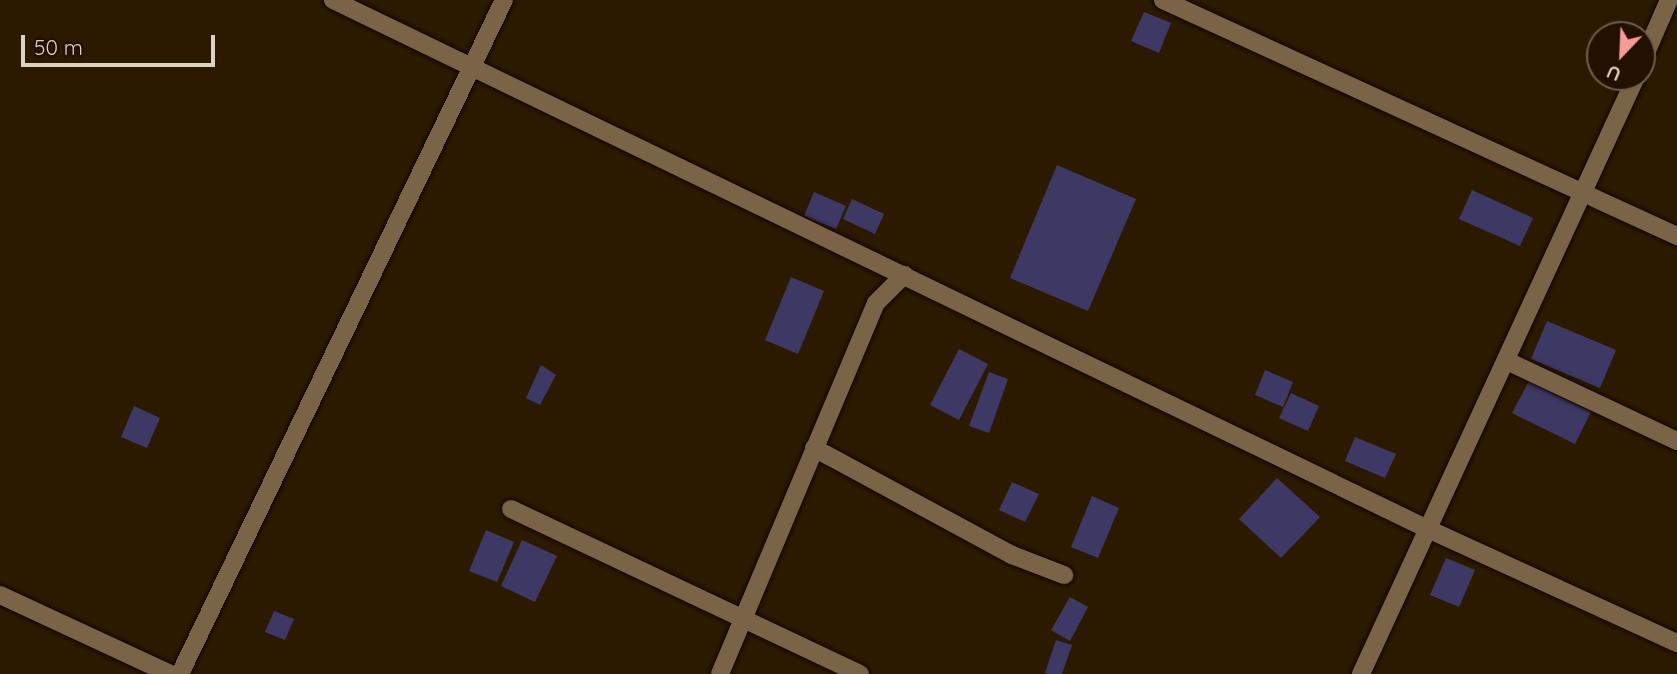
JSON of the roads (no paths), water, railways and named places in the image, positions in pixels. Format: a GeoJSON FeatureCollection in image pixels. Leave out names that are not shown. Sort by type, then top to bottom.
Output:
{"type":"FeatureCollection","features":[{"type":"Feature","properties":{"kind":"street"},"geometry":{"type":"LineString","coordinates":[[333,0],[1428,529],[1677,643]]}},
{"type":"Feature","properties":{"kind":"street"},"geometry":{"type":"LineString","coordinates":[[180,674],[504,0]]}},
{"type":"Feature","properties":{"kind":"street"},"geometry":{"type":"LineString","coordinates":[[1163,0],[1677,236]]}},
{"type":"Feature","properties":{"kind":"street"},"geometry":{"type":"LineString","coordinates":[[1656,30],[1669,0]]}},
{"type":"Feature","properties":{"kind":"street"},"geometry":{"type":"LineString","coordinates":[[1361,674],[1586,192],[1630,91]]}},
{"type":"Feature","properties":{"kind":"street"},"geometry":{"type":"LineString","coordinates":[[720,674],[876,303],[904,275]]}},
{"type":"Feature","properties":{"kind":"street"},"geometry":{"type":"LineString","coordinates":[[1507,361],[1677,441]]}},
{"type":"Feature","properties":{"kind":"street"},"geometry":{"type":"LineString","coordinates":[[814,448],[1012,555],[1064,575]]}},
{"type":"Feature","properties":{"kind":"street"},"geometry":{"type":"LineString","coordinates":[[511,509],[860,674]]}},
{"type":"Feature","properties":{"kind":"street"},"geometry":{"type":"LineString","coordinates":[[0,595],[170,674]]}}]}
